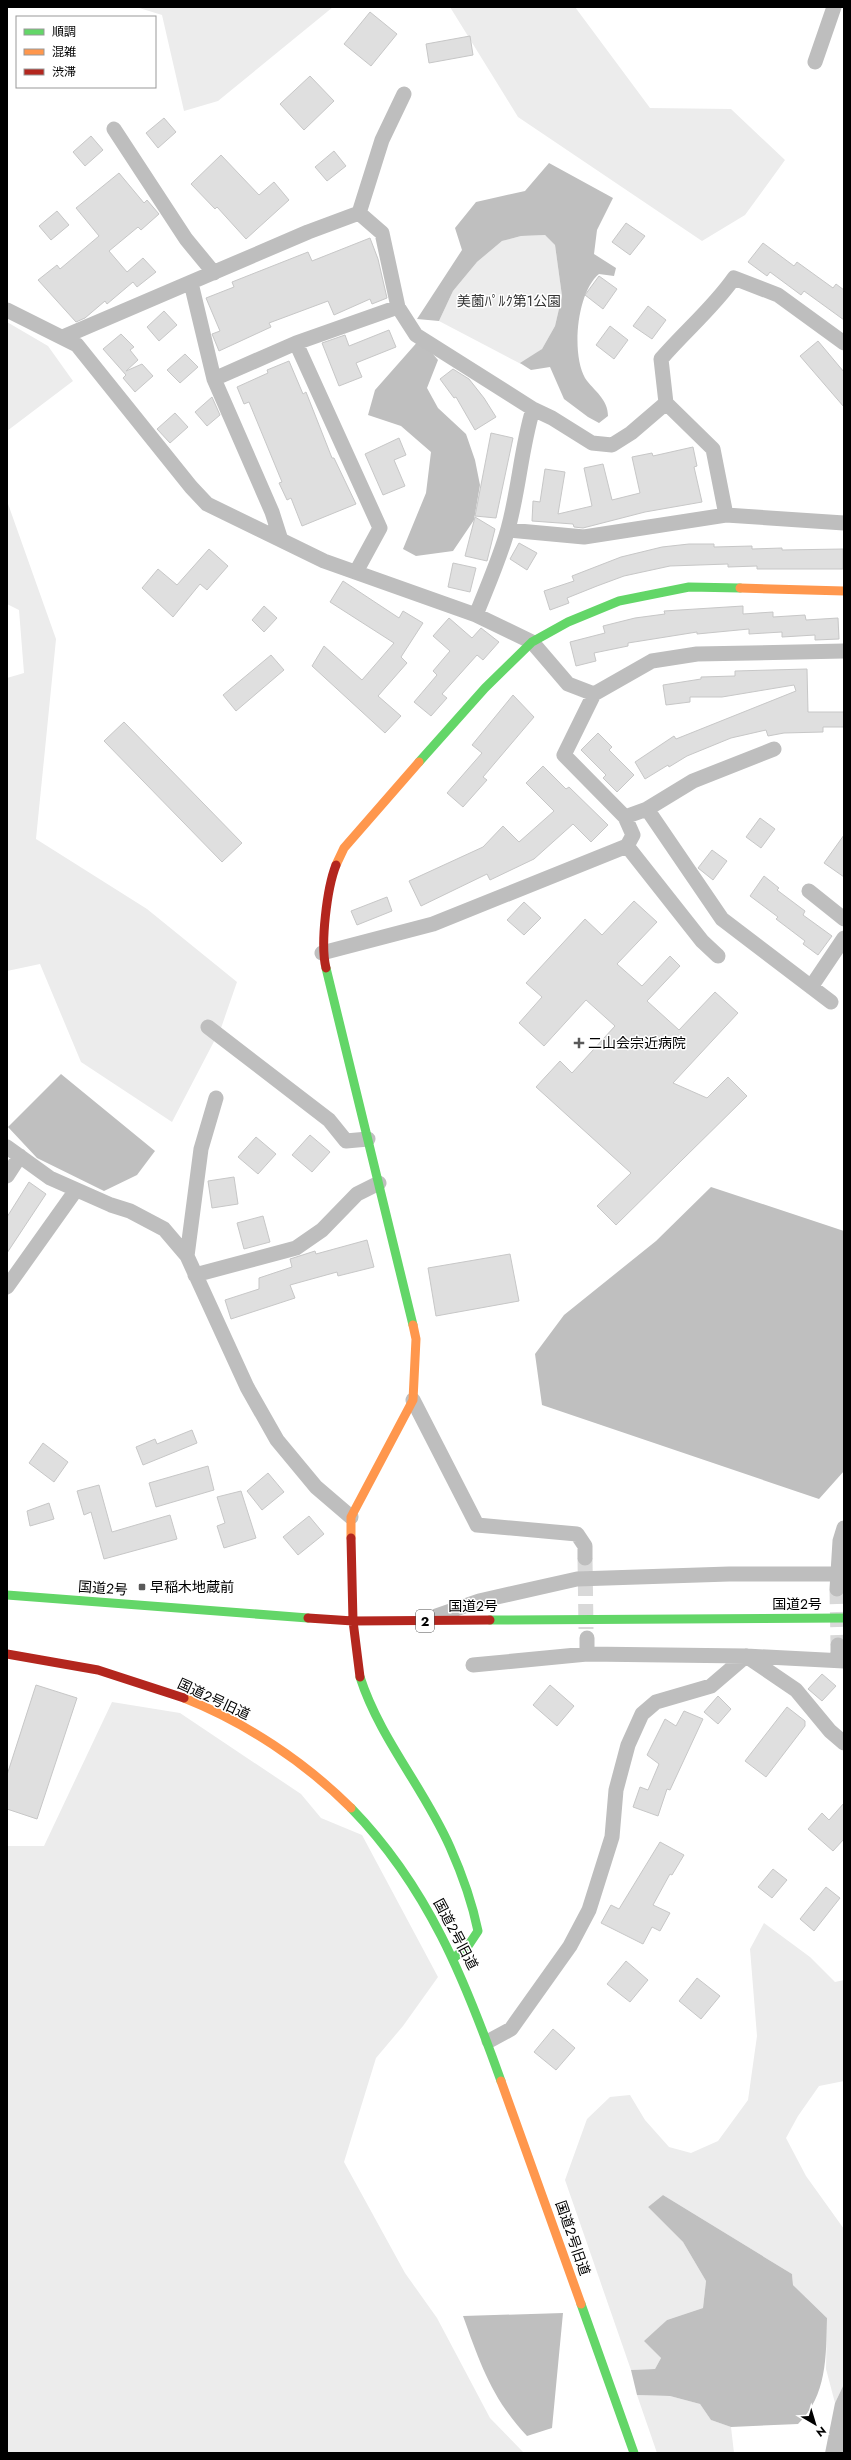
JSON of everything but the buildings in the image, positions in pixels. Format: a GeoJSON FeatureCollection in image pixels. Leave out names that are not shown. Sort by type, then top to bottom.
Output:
{"type":"FeatureCollection","features":[{"type":"Feature","properties":{"kind":"main road"},"geometry":{"type":"LineString","coordinates":[[455,1957],[468,1946],[478,1931],[474,1905],[450,1846],[369,1705],[360,1676],[353,1622],[351,1517],[413,1400],[416,1339],[322,953],[331,878],[344,848],[364,823],[485,688],[532,642],[568,622],[619,601],[689,587],[844,591]]}},
{"type":"Feature","properties":{"kind":"main road","name":"国道2号"},"geometry":{"type":"LineString","coordinates":[[7,1594],[353,1622],[844,1618]]}},
{"type":"Feature","properties":{"kind":"main road","name":"国道2号旧道"},"geometry":{"type":"LineString","coordinates":[[7,1654],[57,1660],[145,1684],[205,1707],[256,1734],[342,1799],[374,1834],[409,1878],[455,1957],[489,2041],[634,2453]]}},
{"type":"Feature","properties":{"kind":"street"},"geometry":{"type":"LineString","coordinates":[[816,62],[834,7]]}},
{"type":"Feature","properties":{"kind":"street"},"geometry":{"type":"LineString","coordinates":[[359,213],[382,140],[404,94]]}},
{"type":"Feature","properties":{"kind":"street"},"geometry":{"type":"LineString","coordinates":[[114,129],[186,239],[214,274]]}},
{"type":"Feature","properties":{"kind":"street"},"geometry":{"type":"LineString","coordinates":[[63,337],[214,274],[308,232],[359,213]]}},
{"type":"Feature","properties":{"kind":"street"},"geometry":{"type":"LineString","coordinates":[[359,213],[382,233],[398,307],[416,335],[533,410],[552,418],[592,443],[612,445],[632,433],[666,403]]}},
{"type":"Feature","properties":{"kind":"street"},"geometry":{"type":"LineString","coordinates":[[726,515],[713,450],[666,403],[661,358],[719,300],[734,278],[778,294],[844,343]]}},
{"type":"Feature","properties":{"kind":"street"},"geometry":{"type":"LineString","coordinates":[[191,283],[214,379],[272,512],[280,537]]}},
{"type":"Feature","properties":{"kind":"street"},"geometry":{"type":"LineString","coordinates":[[214,379],[296,343],[398,307]]}},
{"type":"Feature","properties":{"kind":"street"},"geometry":{"type":"LineString","coordinates":[[7,310],[77,345],[190,487],[207,504],[280,537],[324,561],[476,615],[532,642],[568,684],[594,694]]}},
{"type":"Feature","properties":{"kind":"street"},"geometry":{"type":"LineString","coordinates":[[296,343],[380,528],[356,572]]}},
{"type":"Feature","properties":{"kind":"street"},"geometry":{"type":"LineString","coordinates":[[476,615],[508,530],[518,487],[524,438],[533,410]]}},
{"type":"Feature","properties":{"kind":"street"},"geometry":{"type":"LineString","coordinates":[[508,530],[584,537],[726,515],[844,523]]}},
{"type":"Feature","properties":{"kind":"street"},"geometry":{"type":"LineString","coordinates":[[322,953],[433,924],[627,846],[634,835],[626,817],[564,755],[594,694],[652,661],[697,654],[844,651]]}},
{"type":"Feature","properties":{"kind":"street"},"geometry":{"type":"LineString","coordinates":[[626,817],[647,809],[693,781],[774,749]]}},
{"type":"Feature","properties":{"kind":"street"},"geometry":{"type":"LineString","coordinates":[[647,809],[722,919],[831,1002]]}},
{"type":"Feature","properties":{"kind":"street"},"geometry":{"type":"LineString","coordinates":[[627,846],[702,941],[718,956]]}},
{"type":"Feature","properties":{"kind":"street"},"geometry":{"type":"LineString","coordinates":[[809,891],[844,919]]}},
{"type":"Feature","properties":{"kind":"street"},"geometry":{"type":"LineString","coordinates":[[811,987],[844,938]]}},
{"type":"Feature","properties":{"kind":"street"},"geometry":{"type":"LineString","coordinates":[[208,1027],[328,1120],[346,1141],[368,1139]]}},
{"type":"Feature","properties":{"kind":"street"},"geometry":{"type":"LineString","coordinates":[[187,1256],[201,1149],[216,1098]]}},
{"type":"Feature","properties":{"kind":"street"},"geometry":{"type":"LineString","coordinates":[[7,1147],[50,1178],[130,1211],[164,1229],[187,1256],[247,1387],[277,1440],[316,1487],[351,1517]]}},
{"type":"Feature","properties":{"kind":"street"},"geometry":{"type":"LineString","coordinates":[[7,1176],[20,1156]]}},
{"type":"Feature","properties":{"kind":"street"},"geometry":{"type":"LineString","coordinates":[[195,1275],[296,1248],[322,1230],[357,1194],[379,1184]]}},
{"type":"Feature","properties":{"kind":"street"},"geometry":{"type":"LineString","coordinates":[[7,1287],[76,1190]]}},
{"type":"Feature","properties":{"kind":"street"},"geometry":{"type":"LineString","coordinates":[[413,1400],[477,1525],[577,1534],[585,1546],[585,1558]]}},
{"type":"Feature","properties":{"kind":"street"},"geometry":{"type":"LineString","coordinates":[[424,1621],[479,1601],[577,1579],[729,1574],[840,1579],[840,1541],[844,1528]]}},
{"type":"Feature","properties":{"kind":"street"},"geometry":{"type":"LineString","coordinates":[[587,1638],[587,1654]]}},
{"type":"Feature","properties":{"kind":"street"},"geometry":{"type":"LineString","coordinates":[[473,1665],[587,1654],[746,1656],[840,1655]]}},
{"type":"Feature","properties":{"kind":"street"},"geometry":{"type":"LineString","coordinates":[[746,1656],[796,1690],[830,1731],[844,1743]]}},
{"type":"Feature","properties":{"kind":"street"},"geometry":{"type":"LineString","coordinates":[[489,2041],[511,2029],[570,1946],[589,1910],[612,1836],[616,1790],[628,1744],[642,1714],[656,1702],[710,1686],[746,1656]]}},
{"type":"Feature","properties":{"kind":"green space"},"geometry":{"type":"Polygon","coordinates":[[[136,7],[333,7],[218,101],[184,111],[162,15],[136,7]]]}},
{"type":"Feature","properties":{"kind":"green space"},"geometry":{"type":"Polygon","coordinates":[[[450,7],[575,7],[650,108],[731,109],[785,160],[745,215],[702,241],[518,117],[450,7]]]}},
{"type":"Feature","properties":{"kind":"green space","name":"美薗ﾊﾟﾙｸ第1公園"},"geometry":{"type":"Polygon","coordinates":[[[545,235],[555,245],[562,296],[555,326],[542,349],[521,364],[439,321],[453,291],[477,262],[502,241],[521,236],[545,235]]]}},
{"type":"Feature","properties":{"kind":"green space"},"geometry":{"type":"Polygon","coordinates":[[[7,322],[48,346],[73,381],[7,431],[7,322]]]}},
{"type":"Feature","properties":{"kind":"green space"},"geometry":{"type":"Polygon","coordinates":[[[7,501],[56,639],[36,839],[147,909],[237,982],[221,1028],[172,1122],[81,1062],[40,964],[7,971],[7,678],[24,673],[19,610],[7,604],[7,501]]]}},
{"type":"Feature","properties":{"kind":"green space"},"geometry":{"type":"Polygon","coordinates":[[[112,1702],[180,1713],[301,1794],[321,1818],[362,1835],[438,1977],[403,2026],[376,2058],[344,2162],[405,2273],[437,2318],[490,2418],[524,2453],[7,2453],[7,1846],[44,1846],[112,1702]]]}},
{"type":"Feature","properties":{"kind":"green space"},"geometry":{"type":"Polygon","coordinates":[[[764,1923],[810,1957],[835,1982],[844,1980],[844,2081],[819,2086],[798,2116],[786,2138],[806,2176],[844,2229],[844,2384],[835,2403],[826,2369],[827,2318],[793,2285],[792,2274],[663,2195],[648,2207],[683,2242],[706,2281],[703,2308],[667,2320],[645,2341],[661,2358],[655,2369],[631,2370],[565,2180],[587,2119],[610,2097],[630,2095],[645,2120],[669,2147],[691,2153],[718,2141],[748,2100],[757,2036],[750,1949],[764,1923]]]}},
{"type":"Feature","properties":{"kind":"green space"},"geometry":{"type":"Polygon","coordinates":[[[637,2395],[670,2396],[700,2404],[711,2420],[731,2427],[734,2453],[657,2453],[637,2395]]]}},
{"type":"Feature","properties":{"kind":"shaded area"},"geometry":{"type":"Polygon","coordinates":[[[549,163],[613,198],[597,230],[594,254],[616,268],[614,276],[599,274],[592,283],[581,308],[577,339],[578,354],[585,378],[606,405],[608,416],[599,423],[588,417],[564,399],[550,367],[531,370],[520,363],[542,349],[555,326],[562,296],[555,245],[545,235],[521,236],[502,241],[477,262],[453,291],[439,321],[417,319],[462,250],[455,228],[476,202],[525,191],[549,163]]]}},
{"type":"Feature","properties":{"kind":"shaded area"},"geometry":{"type":"Polygon","coordinates":[[[420,339],[438,360],[427,388],[438,408],[466,434],[475,460],[480,485],[474,520],[453,551],[416,556],[403,549],[426,493],[431,452],[401,426],[368,415],[375,390],[420,339]]]}},
{"type":"Feature","properties":{"kind":"shaded area"},"geometry":{"type":"Polygon","coordinates":[[[61,1074],[155,1151],[137,1175],[104,1191],[37,1158],[8,1127],[61,1074]]]}},
{"type":"Feature","properties":{"kind":"shaded area"},"geometry":{"type":"Polygon","coordinates":[[[711,1187],[844,1231],[844,1471],[819,1499],[542,1405],[535,1354],[564,1315],[656,1241],[711,1187]]]}},
{"type":"Feature","properties":{"kind":"shaded area"},"geometry":{"type":"Polygon","coordinates":[[[663,2195],[792,2274],[793,2285],[827,2318],[825,2361],[820,2388],[808,2413],[798,2424],[731,2427],[711,2420],[700,2404],[670,2396],[637,2395],[631,2370],[655,2369],[661,2358],[644,2341],[667,2320],[703,2308],[706,2281],[683,2242],[648,2207],[663,2195]]]}},
{"type":"Feature","properties":{"kind":"shaded area"},"geometry":{"type":"Polygon","coordinates":[[[563,2313],[552,2428],[527,2436],[505,2408],[488,2380],[463,2316],[563,2313]]]}},
{"type":"Feature","properties":{"kind":"shaded area"},"geometry":{"type":"Polygon","coordinates":[[[844,2384],[844,2453],[825,2453],[835,2403],[844,2384]]]}},
{"type":"Feature","properties":{"kind":"tunnel"},"geometry":{"type":"LineString","coordinates":[[585,1558],[586,1629]]}},
{"type":"Feature","properties":{"kind":"tunnel"},"geometry":{"type":"LineString","coordinates":[[837,1589],[838,1645]]}},
{"type":"Feature","properties":{"kind":"traffic: fast"},"geometry":{"type":"LineString","coordinates":[[419,762],[485,688],[532,642],[568,622],[619,601],[689,587],[740,588]]}},
{"type":"Feature","properties":{"kind":"traffic: fast"},"geometry":{"type":"LineString","coordinates":[[326,968],[413,1325]]}},
{"type":"Feature","properties":{"kind":"traffic: fast"},"geometry":{"type":"LineString","coordinates":[[7,1595],[308,1618]]}},
{"type":"Feature","properties":{"kind":"traffic: fast"},"geometry":{"type":"LineString","coordinates":[[490,1620],[844,1618]]}},
{"type":"Feature","properties":{"kind":"traffic: fast"},"geometry":{"type":"LineString","coordinates":[[360,1677],[369,1700],[390,1742],[428,1804],[439,1825],[450,1847],[466,1888],[478,1931],[468,1946],[455,1957]]}},
{"type":"Feature","properties":{"kind":"traffic: fast"},"geometry":{"type":"LineString","coordinates":[[351,1808],[378,1838],[402,1870],[423,1902],[458,1971],[501,2081]]}},
{"type":"Feature","properties":{"kind":"traffic: fast"},"geometry":{"type":"LineString","coordinates":[[581,2304],[634,2453]]}},
{"type":"Feature","properties":{"kind":"traffic: slow"},"geometry":{"type":"LineString","coordinates":[[740,588],[844,591]]}},
{"type":"Feature","properties":{"kind":"traffic: slow"},"geometry":{"type":"LineString","coordinates":[[336,865],[344,848],[419,762]]}},
{"type":"Feature","properties":{"kind":"traffic: slow"},"geometry":{"type":"LineString","coordinates":[[351,1538],[351,1517],[413,1400],[416,1339],[413,1325]]}},
{"type":"Feature","properties":{"kind":"traffic: slow"},"geometry":{"type":"LineString","coordinates":[[184,1698],[252,1731],[294,1759],[351,1808]]}},
{"type":"Feature","properties":{"kind":"traffic: slow"},"geometry":{"type":"LineString","coordinates":[[501,2081],[581,2304]]}},
{"type":"Feature","properties":{"kind":"traffic: jam"},"geometry":{"type":"LineString","coordinates":[[326,968],[324,958],[325,916],[330,887],[336,865]]}},
{"type":"Feature","properties":{"kind":"traffic: jam"},"geometry":{"type":"LineString","coordinates":[[351,1538],[353,1621],[360,1677]]}},
{"type":"Feature","properties":{"kind":"traffic: jam"},"geometry":{"type":"LineString","coordinates":[[308,1618],[353,1621],[490,1620]]}},
{"type":"Feature","properties":{"kind":"traffic: jam"},"geometry":{"type":"LineString","coordinates":[[7,1654],[98,1670],[184,1698]]}},
{"type":"Feature","properties":{"kind":"place","name":"二山会宗近病院"},"geometry":{"type":"Point","coordinates":[579,1043]}},
{"type":"Feature","properties":{"kind":"place","name":"早稲木地蔵前"},"geometry":{"type":"Point","coordinates":[142,1587]}}]}
